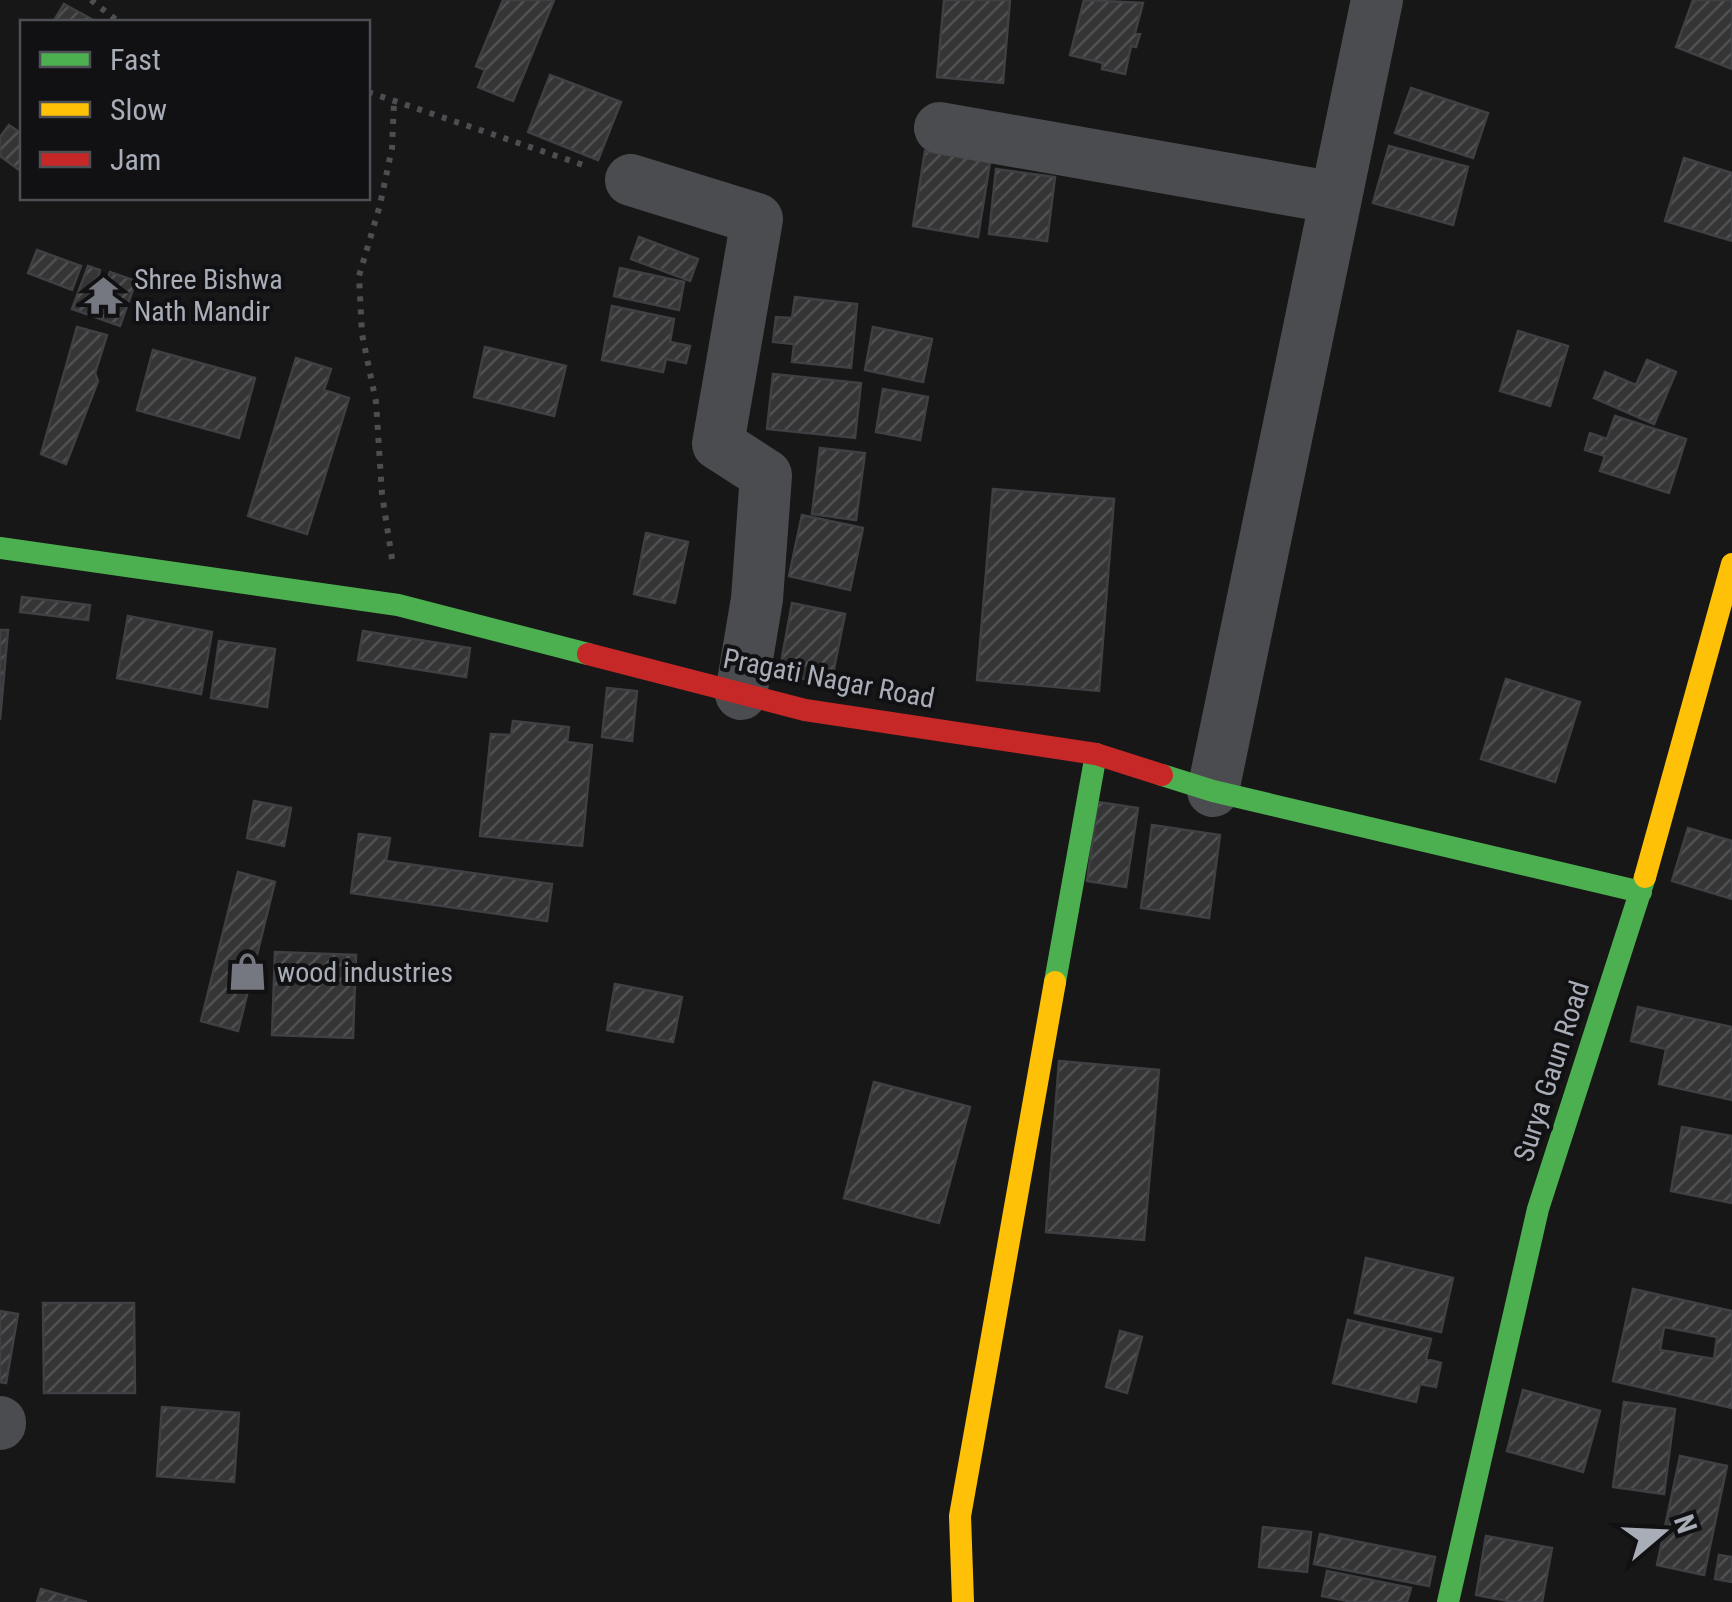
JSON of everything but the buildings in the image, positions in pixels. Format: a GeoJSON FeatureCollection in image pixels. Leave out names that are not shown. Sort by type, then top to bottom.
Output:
{"type":"FeatureCollection","features":[{"type":"Feature","properties":{"kind":"street"},"geometry":{"type":"LineString","coordinates":[[1212,791],[1376,0]]}},
{"type":"Feature","properties":{"kind":"street"},"geometry":{"type":"LineString","coordinates":[[940,128],[1336,198]]}},
{"type":"Feature","properties":{"kind":"street"},"geometry":{"type":"LineString","coordinates":[[631,180],[757,219],[718,444],[766,475],[758,600],[741,694]]}},
{"type":"Feature","properties":{"kind":"street","name":"Pragati Nagar Road"},"geometry":{"type":"LineString","coordinates":[[0,548],[398,605],[805,710],[1096,754],[1212,791],[1640,892]]}},
{"type":"Feature","properties":{"kind":"street","name":"Surya Gaun Road"},"geometry":{"type":"LineString","coordinates":[[1448,1602],[1538,1208],[1640,892],[1732,564]]}},
{"type":"Feature","properties":{"kind":"street"},"geometry":{"type":"LineString","coordinates":[[963,1602],[960,1516],[1096,754]]}},
{"type":"Feature","properties":{"kind":"path"},"geometry":{"type":"LineString","coordinates":[[91,0],[116,20]]}},
{"type":"Feature","properties":{"kind":"path"},"geometry":{"type":"LineString","coordinates":[[370,93],[555,158],[631,180]]}},
{"type":"Feature","properties":{"kind":"path"},"geometry":{"type":"LineString","coordinates":[[394,102],[392,148],[359,276],[362,334],[376,402],[382,494],[398,605]]}},
{"type":"Feature","properties":{"kind":"traffic: fast"},"geometry":{"type":"LineString","coordinates":[[0,548],[398,605],[588,654]]}},
{"type":"Feature","properties":{"kind":"traffic: fast"},"geometry":{"type":"LineString","coordinates":[[1055,982],[1096,754]]}},
{"type":"Feature","properties":{"kind":"traffic: fast"},"geometry":{"type":"LineString","coordinates":[[1162,775],[1213,791],[1641,892]]}},
{"type":"Feature","properties":{"kind":"traffic: fast"},"geometry":{"type":"LineString","coordinates":[[1448,1602],[1538,1209],[1645,877]]}},
{"type":"Feature","properties":{"kind":"traffic: slow"},"geometry":{"type":"LineString","coordinates":[[1645,877],[1732,564]]}},
{"type":"Feature","properties":{"kind":"traffic: slow"},"geometry":{"type":"LineString","coordinates":[[963,1602],[960,1516],[1055,982]]}},
{"type":"Feature","properties":{"kind":"traffic: jam"},"geometry":{"type":"LineString","coordinates":[[588,654],[805,710],[1096,754],[1162,775]]}},
{"type":"Feature","properties":{"kind":"place","name":"Shree Bishwa Nath Mandir"},"geometry":{"type":"Point","coordinates":[104,295]}},
{"type":"Feature","properties":{"kind":"place","name":"wood industries"},"geometry":{"type":"Point","coordinates":[247,972]}}]}
